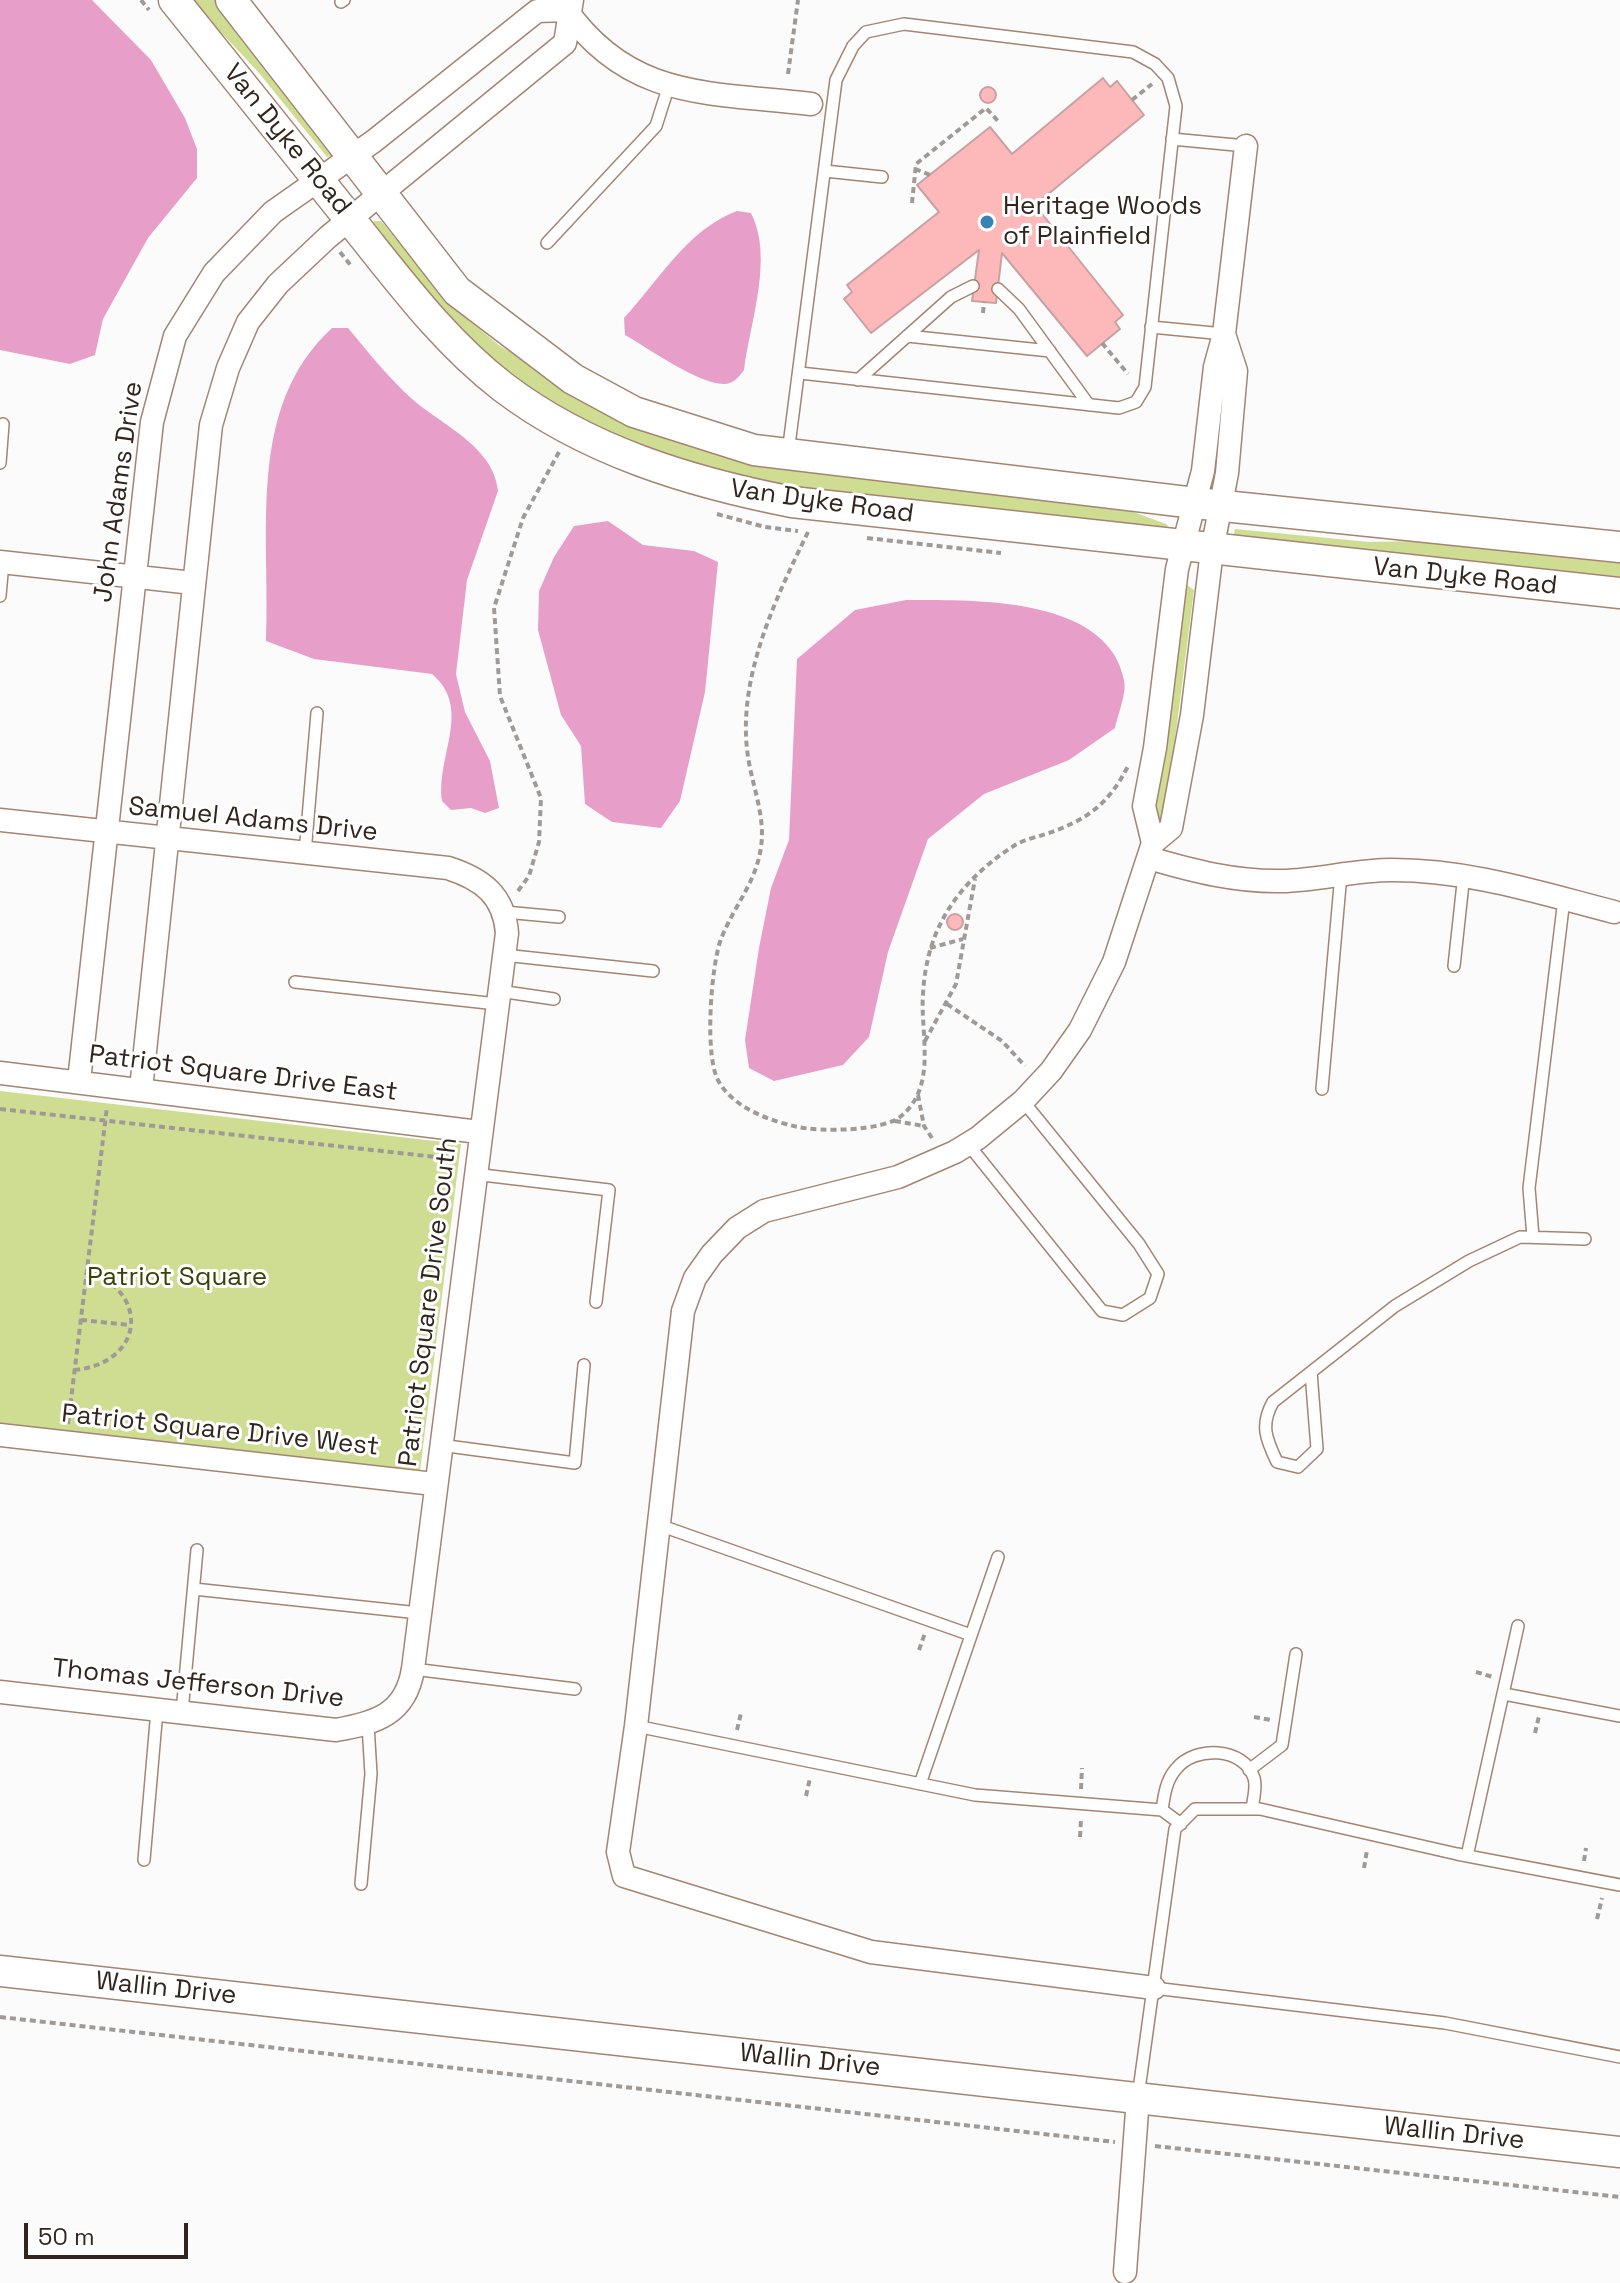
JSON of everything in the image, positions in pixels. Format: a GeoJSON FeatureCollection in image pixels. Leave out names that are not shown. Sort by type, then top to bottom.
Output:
{"type":"FeatureCollection","features":[{"type":"Feature","properties":{"kind":"street","name":"Van Dyke Road"},"geometry":{"type":"LineString","coordinates":[[174,0],[440,330],[502,386],[586,438],[649,465],[725,489],[792,502],[1197,549],[1620,593]]}},
{"type":"Feature","properties":{"kind":"street","name":"Van Dyke Road"},"geometry":{"type":"LineString","coordinates":[[231,0],[354,154],[381,196],[457,291],[573,379],[634,412],[689,432],[754,450],[1208,504],[1620,547]]}},
{"type":"Feature","properties":{"kind":"street","name":"John Adams Drive"},"geometry":{"type":"LineString","coordinates":[[79,1081],[152,422],[175,336],[214,273],[273,212],[354,154],[537,11],[566,3]]}},
{"type":"Feature","properties":{"kind":"street"},"geometry":{"type":"LineString","coordinates":[[566,3],[583,34],[621,66],[669,85],[811,104]]}},
{"type":"Feature","properties":{"kind":"street"},"geometry":{"type":"LineString","coordinates":[[141,1089],[211,425],[228,368],[248,322],[278,284],[565,43],[566,3]]}},
{"type":"Feature","properties":{"kind":"street"},"geometry":{"type":"LineString","coordinates":[[1151,850],[1144,806],[1208,504],[1203,471],[1215,367],[1224,334],[1246,146]]}},
{"type":"Feature","properties":{"kind":"street"},"geometry":{"type":"LineString","coordinates":[[1154,1988],[871,1952],[624,1876],[618,1852],[636,1726],[683,1311],[695,1278],[712,1254],[737,1228],[764,1211],[898,1177],[968,1144],[1023,1101],[1051,1071],[1080,1030],[1114,962],[1151,850],[1171,828],[1192,715],[1197,549]]}},
{"type":"Feature","properties":{"kind":"street"},"geometry":{"type":"LineString","coordinates":[[2,562],[193,583]]}},
{"type":"Feature","properties":{"kind":"street","name":"Samuel Adams Drive"},"geometry":{"type":"LineString","coordinates":[[0,820],[448,868],[475,877],[499,902]]}},
{"type":"Feature","properties":{"kind":"street"},"geometry":{"type":"LineString","coordinates":[[1151,850],[1201,873],[1260,880],[1391,870],[1464,874],[1534,889],[1614,912]]}},
{"type":"Feature","properties":{"kind":"street","name":"Patriot Square Drive South"},"geometry":{"type":"LineString","coordinates":[[390,1716],[404,1699],[413,1669],[473,1174],[504,955],[499,902]]}},
{"type":"Feature","properties":{"kind":"street","name":"Patriot Square Drive East"},"geometry":{"type":"LineString","coordinates":[[0,1073],[479,1132]]}},
{"type":"Feature","properties":{"kind":"street","name":"Patriot Square Drive West"},"geometry":{"type":"LineString","coordinates":[[0,1435],[434,1484]]}},
{"type":"Feature","properties":{"kind":"street","name":"Thomas Jefferson Drive"},"geometry":{"type":"LineString","coordinates":[[0,1692],[336,1730],[368,1725],[390,1716]]}},
{"type":"Feature","properties":{"kind":"street","name":"Wallin Drive"},"geometry":{"type":"LineString","coordinates":[[0,1971],[1620,2152]]}},
{"type":"Feature","properties":{"kind":"street"},"geometry":{"type":"LineString","coordinates":[[1126,2279],[1138,2098]]}},
{"type":"Feature","properties":{"kind":"lane"},"geometry":{"type":"LineString","coordinates":[[788,454],[836,80],[843,62],[866,32],[894,25],[1111,47],[1145,56],[1168,78],[1176,106],[1145,387],[1136,402],[1119,408],[800,373]]}},
{"type":"Feature","properties":{"kind":"lane"},"geometry":{"type":"LineString","coordinates":[[547,243],[656,126],[669,85]]}},
{"type":"Feature","properties":{"kind":"lane"},"geometry":{"type":"LineString","coordinates":[[1172,139],[1246,146]]}},
{"type":"Feature","properties":{"kind":"lane"},"geometry":{"type":"LineString","coordinates":[[825,171],[882,177]]}},
{"type":"Feature","properties":{"kind":"lane"},"geometry":{"type":"LineString","coordinates":[[858,380],[951,297],[973,286]]}},
{"type":"Feature","properties":{"kind":"lane"},"geometry":{"type":"LineString","coordinates":[[998,289],[1013,301],[1089,405]]}},
{"type":"Feature","properties":{"kind":"lane"},"geometry":{"type":"LineString","coordinates":[[1151,327],[1224,334]]}},
{"type":"Feature","properties":{"kind":"lane"},"geometry":{"type":"LineString","coordinates":[[907,336],[1050,351]]}},
{"type":"Feature","properties":{"kind":"lane"},"geometry":{"type":"LineString","coordinates":[[0,463],[3,424]]}},
{"type":"Feature","properties":{"kind":"lane"},"geometry":{"type":"LineString","coordinates":[[0,596],[2,562]]}},
{"type":"Feature","properties":{"kind":"lane"},"geometry":{"type":"LineString","coordinates":[[305,853],[317,713]]}},
{"type":"Feature","properties":{"kind":"lane"},"geometry":{"type":"LineString","coordinates":[[1322,1089],[1341,874]]}},
{"type":"Feature","properties":{"kind":"lane"},"geometry":{"type":"LineString","coordinates":[[1454,966],[1464,874]]}},
{"type":"Feature","properties":{"kind":"lane"},"geometry":{"type":"LineString","coordinates":[[1533,1237],[1529,1188],[1564,899]]}},
{"type":"Feature","properties":{"kind":"lane"},"geometry":{"type":"LineString","coordinates":[[499,902],[559,917]]}},
{"type":"Feature","properties":{"kind":"lane"},"geometry":{"type":"LineString","coordinates":[[504,955],[653,971]]}},
{"type":"Feature","properties":{"kind":"lane"},"geometry":{"type":"LineString","coordinates":[[295,982],[554,999]]}},
{"type":"Feature","properties":{"kind":"lane"},"geometry":{"type":"LineString","coordinates":[[968,1144],[1102,1311],[1123,1315],[1150,1298],[1158,1274],[1139,1244],[1023,1101]]}},
{"type":"Feature","properties":{"kind":"lane"},"geometry":{"type":"LineString","coordinates":[[473,1174],[609,1190],[596,1302]]}},
{"type":"Feature","properties":{"kind":"lane"},"geometry":{"type":"LineString","coordinates":[[1311,1372],[1317,1449],[1298,1467],[1277,1462],[1267,1442],[1263,1419],[1273,1402],[1311,1372],[1395,1306],[1469,1261],[1520,1237],[1585,1239]]}},
{"type":"Feature","properties":{"kind":"lane"},"geometry":{"type":"LineString","coordinates":[[439,1445],[575,1463],[584,1365]]}},
{"type":"Feature","properties":{"kind":"lane"},"geometry":{"type":"LineString","coordinates":[[659,1525],[971,1635]]}},
{"type":"Feature","properties":{"kind":"lane"},"geometry":{"type":"LineString","coordinates":[[182,1712],[197,1550]]}},
{"type":"Feature","properties":{"kind":"lane"},"geometry":{"type":"LineString","coordinates":[[920,1784],[998,1557]]}},
{"type":"Feature","properties":{"kind":"lane"},"geometry":{"type":"LineString","coordinates":[[194,1589],[419,1613]]}},
{"type":"Feature","properties":{"kind":"lane"},"geometry":{"type":"LineString","coordinates":[[1467,1856],[1518,1626]]}},
{"type":"Feature","properties":{"kind":"lane"},"geometry":{"type":"LineString","coordinates":[[1249,1770],[1282,1745],[1296,1654]]}},
{"type":"Feature","properties":{"kind":"lane"},"geometry":{"type":"LineString","coordinates":[[413,1669],[575,1689]]}},
{"type":"Feature","properties":{"kind":"lane"},"geometry":{"type":"LineString","coordinates":[[1504,1694],[1620,1716]]}},
{"type":"Feature","properties":{"kind":"lane"},"geometry":{"type":"LineString","coordinates":[[144,1860],[157,1710]]}},
{"type":"Feature","properties":{"kind":"lane"},"geometry":{"type":"LineString","coordinates":[[361,1884],[371,1774],[368,1725]]}},
{"type":"Feature","properties":{"kind":"lane"},"geometry":{"type":"LineString","coordinates":[[636,1726],[975,1795],[1162,1810],[1181,1824]]}},
{"type":"Feature","properties":{"kind":"lane"},"geometry":{"type":"LineString","coordinates":[[1162,1810],[1165,1789],[1176,1767],[1196,1756],[1220,1752],[1242,1759],[1255,1779],[1252,1809]]}},
{"type":"Feature","properties":{"kind":"lane"},"geometry":{"type":"LineString","coordinates":[[1138,2098],[1175,1829],[1195,1809],[1252,1809],[1467,1856],[1620,1885]]}},
{"type":"Feature","properties":{"kind":"lane"},"geometry":{"type":"LineString","coordinates":[[1154,1988],[1445,2023],[1620,2057]]}},
{"type":"Feature","properties":{"kind":"path"},"geometry":{"type":"LineString","coordinates":[[788,74],[798,0]]}},
{"type":"Feature","properties":{"kind":"path"},"geometry":{"type":"LineString","coordinates":[[1132,100],[1154,82]]}},
{"type":"Feature","properties":{"kind":"path"},"geometry":{"type":"LineString","coordinates":[[912,203],[916,164],[986,108],[998,121]]}},
{"type":"Feature","properties":{"kind":"path"},"geometry":{"type":"LineString","coordinates":[[915,169],[930,175]]}},
{"type":"Feature","properties":{"kind":"path"},"geometry":{"type":"LineString","coordinates":[[983,313],[984,302]]}},
{"type":"Feature","properties":{"kind":"path"},"geometry":{"type":"LineString","coordinates":[[1102,343],[1128,374]]}},
{"type":"Feature","properties":{"kind":"path"},"geometry":{"type":"LineString","coordinates":[[517,889],[529,876],[539,842],[541,798],[500,696],[494,608],[523,518],[560,450]]}},
{"type":"Feature","properties":{"kind":"path"},"geometry":{"type":"LineString","coordinates":[[808,532],[786,577],[754,668],[746,746],[762,823],[762,844],[749,890],[721,939],[715,961],[709,1020],[717,1080],[742,1104],[778,1122],[826,1129],[893,1121],[924,1126]]}},
{"type":"Feature","properties":{"kind":"path"},"geometry":{"type":"LineString","coordinates":[[938,1146],[924,1126],[918,1095],[924,1043],[922,997],[930,948],[944,916],[976,876],[1020,842],[1090,816],[1117,788],[1132,754]]}},
{"type":"Feature","properties":{"kind":"path"},"geometry":{"type":"LineString","coordinates":[[924,1043],[956,984],[976,876]]}},
{"type":"Feature","properties":{"kind":"path"},"geometry":{"type":"LineString","coordinates":[[930,948],[963,939]]}},
{"type":"Feature","properties":{"kind":"path"},"geometry":{"type":"LineString","coordinates":[[947,1004],[1002,1041],[1029,1070]]}},
{"type":"Feature","properties":{"kind":"path"},"geometry":{"type":"LineString","coordinates":[[65,1442],[110,1085]]}},
{"type":"Feature","properties":{"kind":"path"},"geometry":{"type":"LineString","coordinates":[[893,1121],[918,1095]]}},
{"type":"Feature","properties":{"kind":"path"},"geometry":{"type":"LineString","coordinates":[[0,1109],[445,1158]]}},
{"type":"Feature","properties":{"kind":"path"},"geometry":{"type":"LineString","coordinates":[[74,1370],[90,1368],[113,1358],[130,1333],[131,1311],[123,1292],[109,1278],[87,1270]]}},
{"type":"Feature","properties":{"kind":"path"},"geometry":{"type":"LineString","coordinates":[[80,1320],[130,1325]]}},
{"type":"Feature","properties":{"kind":"path"},"geometry":{"type":"LineString","coordinates":[[919,1650],[926,1632]]}},
{"type":"Feature","properties":{"kind":"path"},"geometry":{"type":"LineString","coordinates":[[1476,1672],[1495,1677]]}},
{"type":"Feature","properties":{"kind":"path"},"geometry":{"type":"LineString","coordinates":[[737,1732],[741,1713]]}},
{"type":"Feature","properties":{"kind":"path"},"geometry":{"type":"LineString","coordinates":[[1535,1733],[1539,1715]]}},
{"type":"Feature","properties":{"kind":"path"},"geometry":{"type":"LineString","coordinates":[[1254,1717],[1273,1720]]}},
{"type":"Feature","properties":{"kind":"path"},"geometry":{"type":"LineString","coordinates":[[1081,1789],[1082,1768]]}},
{"type":"Feature","properties":{"kind":"path"},"geometry":{"type":"LineString","coordinates":[[806,1796],[810,1776]]}},
{"type":"Feature","properties":{"kind":"path"},"geometry":{"type":"LineString","coordinates":[[1080,1837],[1082,1816]]}},
{"type":"Feature","properties":{"kind":"path"},"geometry":{"type":"LineString","coordinates":[[1364,1868],[1369,1845]]}},
{"type":"Feature","properties":{"kind":"path"},"geometry":{"type":"LineString","coordinates":[[1583,1865],[1586,1848]]}},
{"type":"Feature","properties":{"kind":"path"},"geometry":{"type":"LineString","coordinates":[[1597,1919],[1602,1898]]}},
{"type":"Feature","properties":{"kind":"path"},"geometry":{"type":"LineString","coordinates":[[0,2017],[1114,2142]]}},
{"type":"Feature","properties":{"kind":"path"},"geometry":{"type":"LineString","coordinates":[[1151,2146],[1620,2197]]}},
{"type":"Feature","properties":{"kind":"green space"},"geometry":{"type":"Polygon","coordinates":[[[191,0],[220,0],[336,155],[327,157],[259,73],[191,0]]]}},
{"type":"Feature","properties":{"kind":"green space"},"geometry":{"type":"Polygon","coordinates":[[[381,221],[452,306],[500,346],[633,421],[1106,502],[1166,524],[1170,529],[735,483],[558,412],[465,341],[372,223],[381,221]]]}},
{"type":"Feature","properties":{"kind":"green space"},"geometry":{"type":"Polygon","coordinates":[[[1235,529],[1369,542],[1459,540],[1620,558],[1620,585],[1233,537],[1235,529]]]}},
{"type":"Feature","properties":{"kind":"green space"},"geometry":{"type":"Polygon","coordinates":[[[1187,585],[1194,590],[1167,803],[1161,826],[1154,813],[1187,585]]]}},
{"type":"Feature","properties":{"kind":"green space","name":"Patriot Square"},"geometry":{"type":"Polygon","coordinates":[[[0,1091],[461,1144],[420,1471],[0,1424],[0,1091]]]}},
{"type":"Feature","properties":{"kind":"shaded area"},"geometry":{"type":"Polygon","coordinates":[[[0,0],[92,0],[151,60],[185,118],[197,149],[197,178],[148,238],[103,319],[95,355],[70,364],[0,350],[0,0]]]}},
{"type":"Feature","properties":{"kind":"shaded area"},"geometry":{"type":"Polygon","coordinates":[[[737,211],[751,213],[758,231],[760,270],[744,370],[738,378],[724,384],[687,372],[625,335],[624,318],[689,243],[719,219],[737,211]]]}},
{"type":"Feature","properties":{"kind":"shaded area"},"geometry":{"type":"Polygon","coordinates":[[[332,328],[348,328],[411,398],[477,449],[494,475],[498,491],[467,580],[456,674],[465,712],[490,761],[499,808],[485,813],[471,808],[451,810],[442,801],[452,717],[444,688],[432,674],[314,659],[266,641],[266,516],[274,434],[286,396],[304,360],[332,328]]]}},
{"type":"Feature","properties":{"kind":"shaded area"},"geometry":{"type":"Polygon","coordinates":[[[608,521],[643,545],[694,551],[718,562],[705,692],[680,801],[661,828],[612,822],[585,804],[581,746],[561,715],[538,630],[539,591],[554,557],[574,526],[608,521]]]}},
{"type":"Feature","properties":{"kind":"shaded area"},"geometry":{"type":"Polygon","coordinates":[[[906,600],[1000,603],[1034,608],[1066,618],[1093,632],[1113,652],[1124,680],[1122,704],[1115,728],[1069,760],[984,794],[928,839],[888,952],[869,1037],[843,1065],[774,1081],[749,1068],[745,1040],[771,888],[789,840],[797,659],[855,610],[906,600]]]}},
{"type":"Feature","properties":{"kind":"building","name":"Heritage Woods of Plainfield"},"geometry":{"type":"Polygon","coordinates":[[[1103,78],[1110,87],[1117,81],[1144,115],[1035,205],[1123,315],[1115,322],[1120,329],[1087,356],[1002,253],[996,303],[972,301],[979,250],[871,333],[844,299],[852,292],[847,285],[939,212],[917,185],[990,127],[1012,154],[1103,78]]]}},
{"type":"Feature","properties":{"kind":"building"},"geometry":{"type":"Polygon","coordinates":[[[985,87],[991,87],[996,95],[994,101],[985,103],[980,98],[980,92],[985,87]]]}},
{"type":"Feature","properties":{"kind":"building"},"geometry":{"type":"Polygon","coordinates":[[[955,914],[961,916],[961,928],[955,930],[949,928],[947,922],[949,916],[955,914]]]}},
{"type":"Feature","properties":{"kind":"place","name":"Heritage Woods of Plainfield"},"geometry":{"type":"Point","coordinates":[987,222]}}]}
